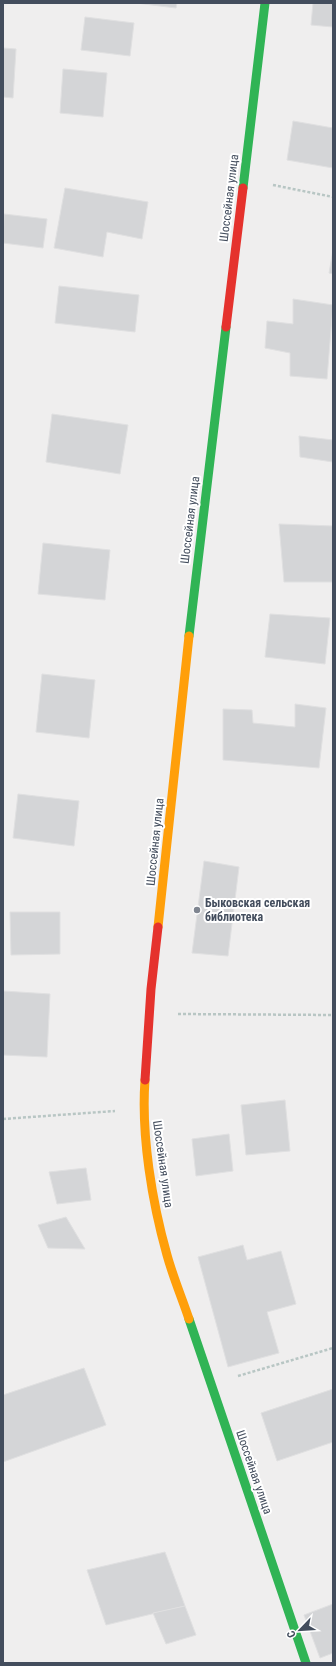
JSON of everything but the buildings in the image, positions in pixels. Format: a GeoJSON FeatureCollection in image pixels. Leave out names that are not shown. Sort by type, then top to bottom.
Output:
{"type":"FeatureCollection","features":[{"type":"Feature","properties":{"kind":"street","name":"Шоссейная улица"},"geometry":{"type":"LineString","coordinates":[[265,3],[193,601],[149,1014],[143,1109],[153,1196],[167,1255],[306,1663]]}},
{"type":"Feature","properties":{"kind":"path"},"geometry":{"type":"LineString","coordinates":[[243,180],[333,197]]}},
{"type":"Feature","properties":{"kind":"path"},"geometry":{"type":"LineString","coordinates":[[149,1014],[333,1015]]}},
{"type":"Feature","properties":{"kind":"path"},"geometry":{"type":"LineString","coordinates":[[3,1119],[143,1109]]}},
{"type":"Feature","properties":{"kind":"path"},"geometry":{"type":"LineString","coordinates":[[211,1384],[333,1348]]}},
{"type":"Feature","properties":{"kind":"traffic: fast"},"geometry":{"type":"LineString","coordinates":[[243,188],[265,3]]}},
{"type":"Feature","properties":{"kind":"traffic: fast"},"geometry":{"type":"LineString","coordinates":[[189,636],[226,327]]}},
{"type":"Feature","properties":{"kind":"traffic: fast"},"geometry":{"type":"LineString","coordinates":[[189,1319],[306,1663]]}},
{"type":"Feature","properties":{"kind":"traffic: slow"},"geometry":{"type":"LineString","coordinates":[[158,927],[189,636]]}},
{"type":"Feature","properties":{"kind":"traffic: slow"},"geometry":{"type":"LineString","coordinates":[[145,1080],[144,1101],[146,1146],[152,1191],[167,1255],[189,1319]]}},
{"type":"Feature","properties":{"kind":"traffic: jam"},"geometry":{"type":"LineString","coordinates":[[226,327],[243,188]]}},
{"type":"Feature","properties":{"kind":"traffic: jam"},"geometry":{"type":"LineString","coordinates":[[145,1080],[151,989],[158,927]]}},
{"type":"Feature","properties":{"kind":"place","name":"Быковская сельская библиотека"},"geometry":{"type":"Point","coordinates":[197,910]}}]}
